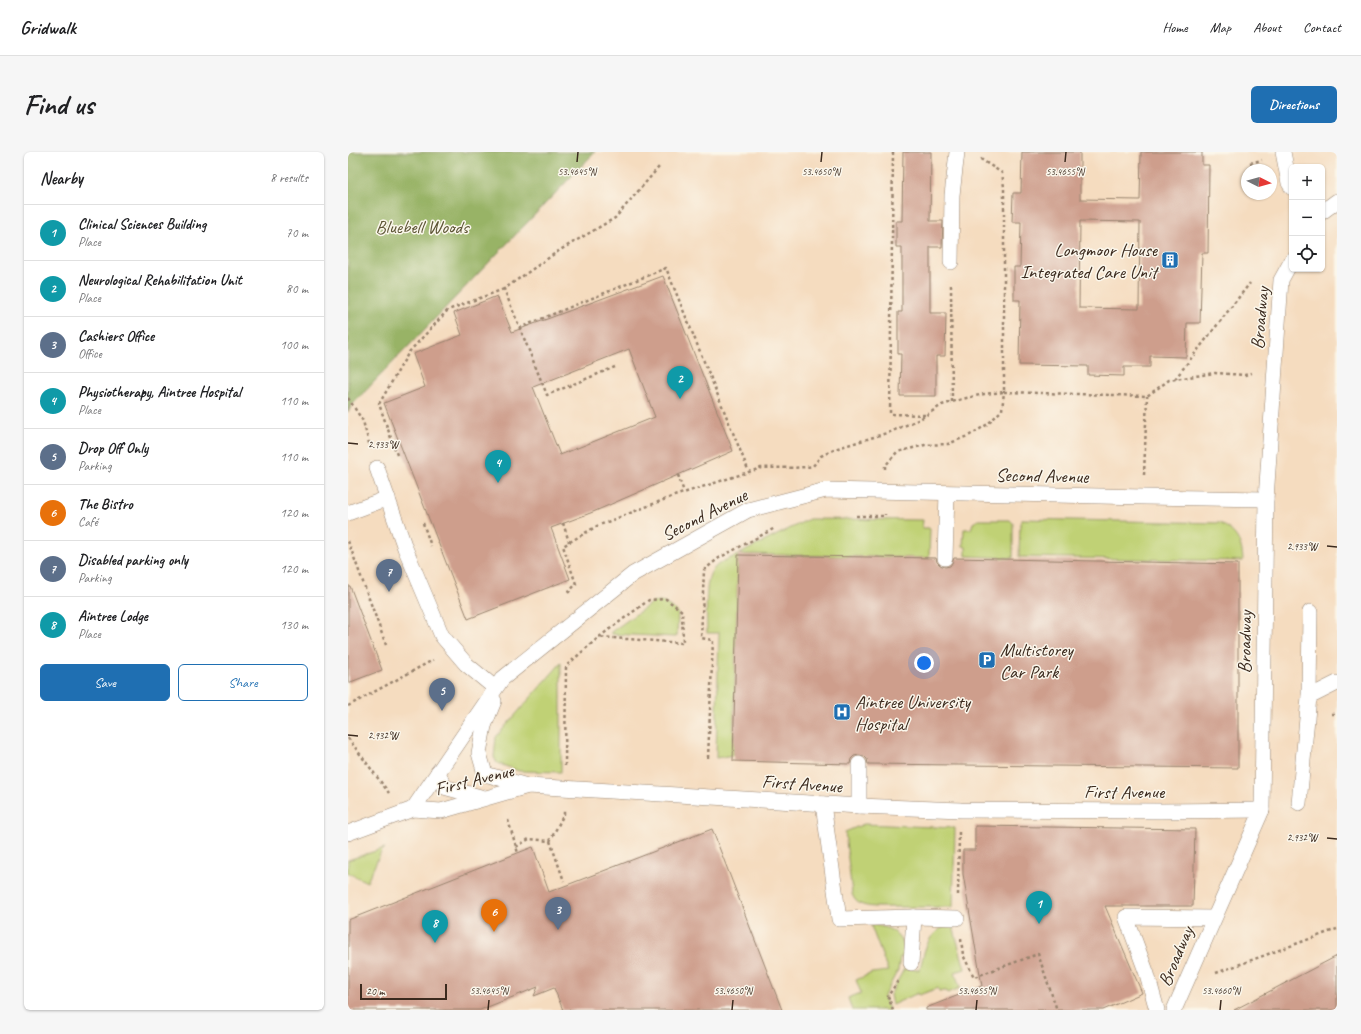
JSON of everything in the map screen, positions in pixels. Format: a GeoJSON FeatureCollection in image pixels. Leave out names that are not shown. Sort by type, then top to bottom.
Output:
{"type":"FeatureCollection","features":[{"type":"Feature","properties":{"kind":"lane"},"geometry":{"type":"LineString","coordinates":[[951,262],[952,195],[957,152]]}},
{"type":"Feature","properties":{"kind":"lane"},"geometry":{"type":"LineString","coordinates":[[1283,152],[1289,183]]}},
{"type":"Feature","properties":{"kind":"lane"},"geometry":{"type":"LineString","coordinates":[[1325,210],[1337,200]]}},
{"type":"Feature","properties":{"kind":"lane","name":"Broadway"},"geometry":{"type":"LineString","coordinates":[[1174,1010],[1213,918],[1233,877],[1262,810],[1266,498],[1281,280],[1289,265]]}},
{"type":"Feature","properties":{"kind":"lane"},"geometry":{"type":"LineString","coordinates":[[377,468],[405,548],[442,636],[466,664],[498,684],[484,726],[479,753],[485,774],[528,786]]}},
{"type":"Feature","properties":{"kind":"lane","name":"Second Avenue"},"geometry":{"type":"LineString","coordinates":[[413,809],[498,684],[633,574],[748,510],[826,490],[1266,498]]}},
{"type":"Feature","properties":{"kind":"lane"},"geometry":{"type":"LineString","coordinates":[[945,558],[947,493]]}},
{"type":"Feature","properties":{"kind":"lane"},"geometry":{"type":"LineString","coordinates":[[348,513],[388,498]]}},
{"type":"Feature","properties":{"kind":"lane"},"geometry":{"type":"LineString","coordinates":[[1299,803],[1309,697],[1310,612]]}},
{"type":"Feature","properties":{"kind":"lane"},"geometry":{"type":"LineString","coordinates":[[1309,697],[1337,683]]}},
{"type":"Feature","properties":{"kind":"lane"},"geometry":{"type":"LineString","coordinates":[[859,764],[859,806]]}},
{"type":"Feature","properties":{"kind":"lane"},"geometry":{"type":"LineString","coordinates":[[438,772],[444,787],[485,798]]}},
{"type":"Feature","properties":{"kind":"lane","name":"First Avenue"},"geometry":{"type":"LineString","coordinates":[[348,833],[413,809],[441,811],[528,786],[859,806],[960,810],[1262,810]]}},
{"type":"Feature","properties":{"kind":"lane"},"geometry":{"type":"LineString","coordinates":[[823,804],[839,919],[914,917],[957,918]]}},
{"type":"Feature","properties":{"kind":"lane"},"geometry":{"type":"LineString","coordinates":[[911,963],[914,917]]}},
{"type":"Feature","properties":{"kind":"lane"},"geometry":{"type":"LineString","coordinates":[[1157,1010],[1147,974],[1126,917],[1213,918]]}},
{"type":"Feature","properties":{"kind":"path"},"geometry":{"type":"LineString","coordinates":[[893,152],[890,414],[926,415]]}},
{"type":"Feature","properties":{"kind":"path"},"geometry":{"type":"LineString","coordinates":[[854,516],[885,516],[885,466],[897,452],[925,445],[948,444],[970,435],[988,424],[1002,410],[1004,392],[1004,187],[1002,174],[974,155]]}},
{"type":"Feature","properties":{"kind":"path"},"geometry":{"type":"LineString","coordinates":[[348,398],[363,421],[377,468],[399,460],[379,404],[409,352],[448,310],[504,289],[560,250],[615,218],[659,167]]}},
{"type":"Feature","properties":{"kind":"path"},"geometry":{"type":"LineString","coordinates":[[951,262],[952,402]]}},
{"type":"Feature","properties":{"kind":"path"},"geometry":{"type":"LineString","coordinates":[[519,328],[666,268],[749,472]]}},
{"type":"Feature","properties":{"kind":"path"},"geometry":{"type":"LineString","coordinates":[[1175,379],[1250,283]]}},
{"type":"Feature","properties":{"kind":"path"},"geometry":{"type":"LineString","coordinates":[[504,289],[547,395],[615,367]]}},
{"type":"Feature","properties":{"kind":"path"},"geometry":{"type":"LineString","coordinates":[[568,593],[576,584],[563,546],[597,526],[684,492],[761,468],[777,467],[798,469],[813,466],[820,456],[838,448],[890,432],[952,402],[984,394],[1004,392],[1147,396],[1169,380],[1215,373],[1245,375],[1256,372]]}},
{"type":"Feature","properties":{"kind":"path"},"geometry":{"type":"LineString","coordinates":[[1144,480],[1147,396]]}},
{"type":"Feature","properties":{"kind":"path"},"geometry":{"type":"LineString","coordinates":[[678,475],[684,492]]}},
{"type":"Feature","properties":{"kind":"path"},"geometry":{"type":"LineString","coordinates":[[563,523],[569,542]]}},
{"type":"Feature","properties":{"kind":"path"},"geometry":{"type":"LineString","coordinates":[[708,758],[713,640],[701,638],[704,570],[719,558],[782,524]]}},
{"type":"Feature","properties":{"kind":"path"},"geometry":{"type":"LineString","coordinates":[[348,542],[386,645]]}},
{"type":"Feature","properties":{"kind":"path"},"geometry":{"type":"LineString","coordinates":[[564,881],[550,841],[564,814],[566,666],[599,637],[649,600],[666,599],[682,611],[683,643],[599,637]]}},
{"type":"Feature","properties":{"kind":"path"},"geometry":{"type":"LineString","coordinates":[[348,706],[434,660]]}},
{"type":"Feature","properties":{"kind":"path"},"geometry":{"type":"LineString","coordinates":[[348,738],[390,794]]}},
{"type":"Feature","properties":{"kind":"path"},"geometry":{"type":"LineString","coordinates":[[508,820],[518,853]]}},
{"type":"Feature","properties":{"kind":"path"},"geometry":{"type":"LineString","coordinates":[[960,829],[957,918],[963,955],[974,977],[1038,954],[1057,1010]]}},
{"type":"Feature","properties":{"kind":"path"},"geometry":{"type":"LineString","coordinates":[[516,847],[529,839],[550,841]]}},
{"type":"Feature","properties":{"kind":"path"},"geometry":{"type":"LineString","coordinates":[[1215,973],[1337,928]]}},
{"type":"Feature","properties":{"kind":"path"},"geometry":{"type":"LineString","coordinates":[[893,1010],[888,996],[911,963]]}},
{"type":"Feature","properties":{"kind":"green space","name":"Bluebell Woods"},"geometry":{"type":"Polygon","coordinates":[[[348,152],[595,152],[351,406],[348,413],[348,152]]]}},
{"type":"Feature","properties":{"kind":"green space"},"geometry":{"type":"Polygon","coordinates":[[[809,519],[923,520],[922,528],[930,528],[929,558],[739,554],[809,519]]]}},
{"type":"Feature","properties":{"kind":"green space"},"geometry":{"type":"Polygon","coordinates":[[[1023,519],[1220,523],[1231,530],[1238,539],[1243,561],[1019,557],[1020,523],[1023,519]]]}},
{"type":"Feature","properties":{"kind":"green space"},"geometry":{"type":"Polygon","coordinates":[[[978,520],[1010,520],[1013,523],[1013,558],[966,556],[966,547],[963,546],[964,529],[971,529],[973,523],[978,520]]]}},
{"type":"Feature","properties":{"kind":"green space"},"geometry":{"type":"Polygon","coordinates":[[[738,555],[733,755],[716,758],[719,633],[707,633],[707,591],[709,576],[714,568],[724,561],[738,555]]]}},
{"type":"Feature","properties":{"kind":"green space"},"geometry":{"type":"Polygon","coordinates":[[[653,602],[663,602],[678,612],[676,637],[611,634],[611,632],[653,602]]]}},
{"type":"Feature","properties":{"kind":"green space"},"geometry":{"type":"Polygon","coordinates":[[[561,663],[561,772],[519,771],[497,763],[494,757],[496,737],[561,663]]]}},
{"type":"Feature","properties":{"kind":"green space"},"geometry":{"type":"Polygon","coordinates":[[[864,824],[955,828],[953,907],[875,907],[858,903],[852,894],[845,832],[864,824]]]}},
{"type":"Feature","properties":{"kind":"green space"},"geometry":{"type":"Polygon","coordinates":[[[385,848],[381,852],[367,882],[348,873],[348,860],[385,848]]]}},
{"type":"Feature","properties":{"kind":"green space"},"geometry":{"type":"Polygon","coordinates":[[[952,923],[965,969],[955,972],[960,988],[948,993],[947,991],[939,991],[938,988],[919,995],[918,993],[892,1005],[890,995],[904,969],[920,970],[926,947],[933,935],[952,923]]]}},
{"type":"Feature","properties":{"kind":"green space"},"geometry":{"type":"Polygon","coordinates":[[[873,925],[887,928],[900,938],[905,957],[900,957],[898,970],[884,996],[889,1010],[852,1010],[848,998],[861,993],[856,980],[872,973],[888,971],[871,926],[873,925]]]}},
{"type":"Feature","properties":{"kind":"building"},"geometry":{"type":"Polygon","coordinates":[[[903,152],[931,152],[930,221],[943,221],[942,247],[930,247],[930,313],[946,313],[945,356],[936,356],[936,396],[900,396],[901,354],[898,354],[898,312],[902,312],[902,247],[896,247],[896,221],[902,221],[903,152]]]}},
{"type":"Feature","properties":{"kind":"building","name":"Longmoor House Integrated Care Unit"},"geometry":{"type":"Polygon","coordinates":[[[1022,152],[1080,152],[1080,199],[1140,200],[1141,152],[1202,152],[1202,165],[1209,165],[1208,253],[1202,253],[1200,323],[1187,323],[1186,357],[1150,356],[1150,367],[1124,367],[1124,376],[1088,375],[1088,366],[1019,365],[1020,300],[1014,300],[1014,267],[1020,267],[1021,222],[1012,222],[1013,193],[1021,193],[1022,152]],[[1080,221],[1079,308],[1139,309],[1140,222],[1080,221]]]}},
{"type":"Feature","properties":{"kind":"building"},"geometry":{"type":"Polygon","coordinates":[[[663,276],[733,451],[593,512],[551,528],[570,579],[468,619],[384,403],[425,387],[413,354],[462,335],[454,313],[497,296],[512,332],[663,276]],[[629,349],[533,387],[560,455],[655,417],[629,349]]]}},
{"type":"Feature","properties":{"kind":"building","name":"Multistorey Car Park"},"geometry":{"type":"Polygon","coordinates":[[[738,555],[936,558],[940,565],[945,567],[950,566],[954,558],[1238,564],[1238,768],[868,764],[867,759],[864,756],[859,755],[854,756],[851,759],[850,764],[733,761],[738,555]]]}},
{"type":"Feature","properties":{"kind":"building"},"geometry":{"type":"Polygon","coordinates":[[[348,586],[350,586],[382,670],[348,683],[348,586]]]}},
{"type":"Feature","properties":{"kind":"building"},"geometry":{"type":"Polygon","coordinates":[[[975,826],[1195,829],[1193,906],[1105,906],[1142,993],[1103,1010],[926,1010],[926,1008],[982,986],[963,874],[963,850],[975,850],[975,826]]]}},
{"type":"Feature","properties":{"kind":"building"},"geometry":{"type":"Polygon","coordinates":[[[712,829],[782,1010],[563,1010],[554,988],[534,996],[538,987],[480,1010],[348,1010],[348,920],[533,847],[549,892],[712,829]]]}},
{"type":"Feature","properties":{"kind":"building"},"geometry":{"type":"Polygon","coordinates":[[[1337,956],[1337,1010],[1234,1010],[1337,956]]]}},
{"type":"Feature","properties":{"kind":"place","name":"Longmoor House Integrated Care Unit"},"geometry":{"type":"Point","coordinates":[1170,260]}},
{"type":"Feature","properties":{"kind":"place","name":"Neurological Rehabilitation Unit"},"geometry":{"type":"Point","coordinates":[680,399]}},
{"type":"Feature","properties":{"kind":"place","name":"Physiotherapy, Aintree Hospital"},"geometry":{"type":"Point","coordinates":[498,483]}},
{"type":"Feature","properties":{"kind":"place","name":"Disabled parking only"},"geometry":{"type":"Point","coordinates":[389,592]}},
{"type":"Feature","properties":{"kind":"place","name":"Multistorey Car Park"},"geometry":{"type":"Point","coordinates":[987,660]}},
{"type":"Feature","properties":{"kind":"place","name":"Drop Off Only"},"geometry":{"type":"Point","coordinates":[442,711]}},
{"type":"Feature","properties":{"kind":"place","name":"Aintree University Hospital"},"geometry":{"type":"Point","coordinates":[842,712]}},
{"type":"Feature","properties":{"kind":"place","name":"Clinical Sciences Building"},"geometry":{"type":"Point","coordinates":[1039,924]}},
{"type":"Feature","properties":{"kind":"place","name":"Cashiers Office"},"geometry":{"type":"Point","coordinates":[558,930]}},
{"type":"Feature","properties":{"kind":"place","name":"The Bistro"},"geometry":{"type":"Point","coordinates":[494,932]}},
{"type":"Feature","properties":{"kind":"place","name":"Aintree Lodge"},"geometry":{"type":"Point","coordinates":[435,943]}}]}
